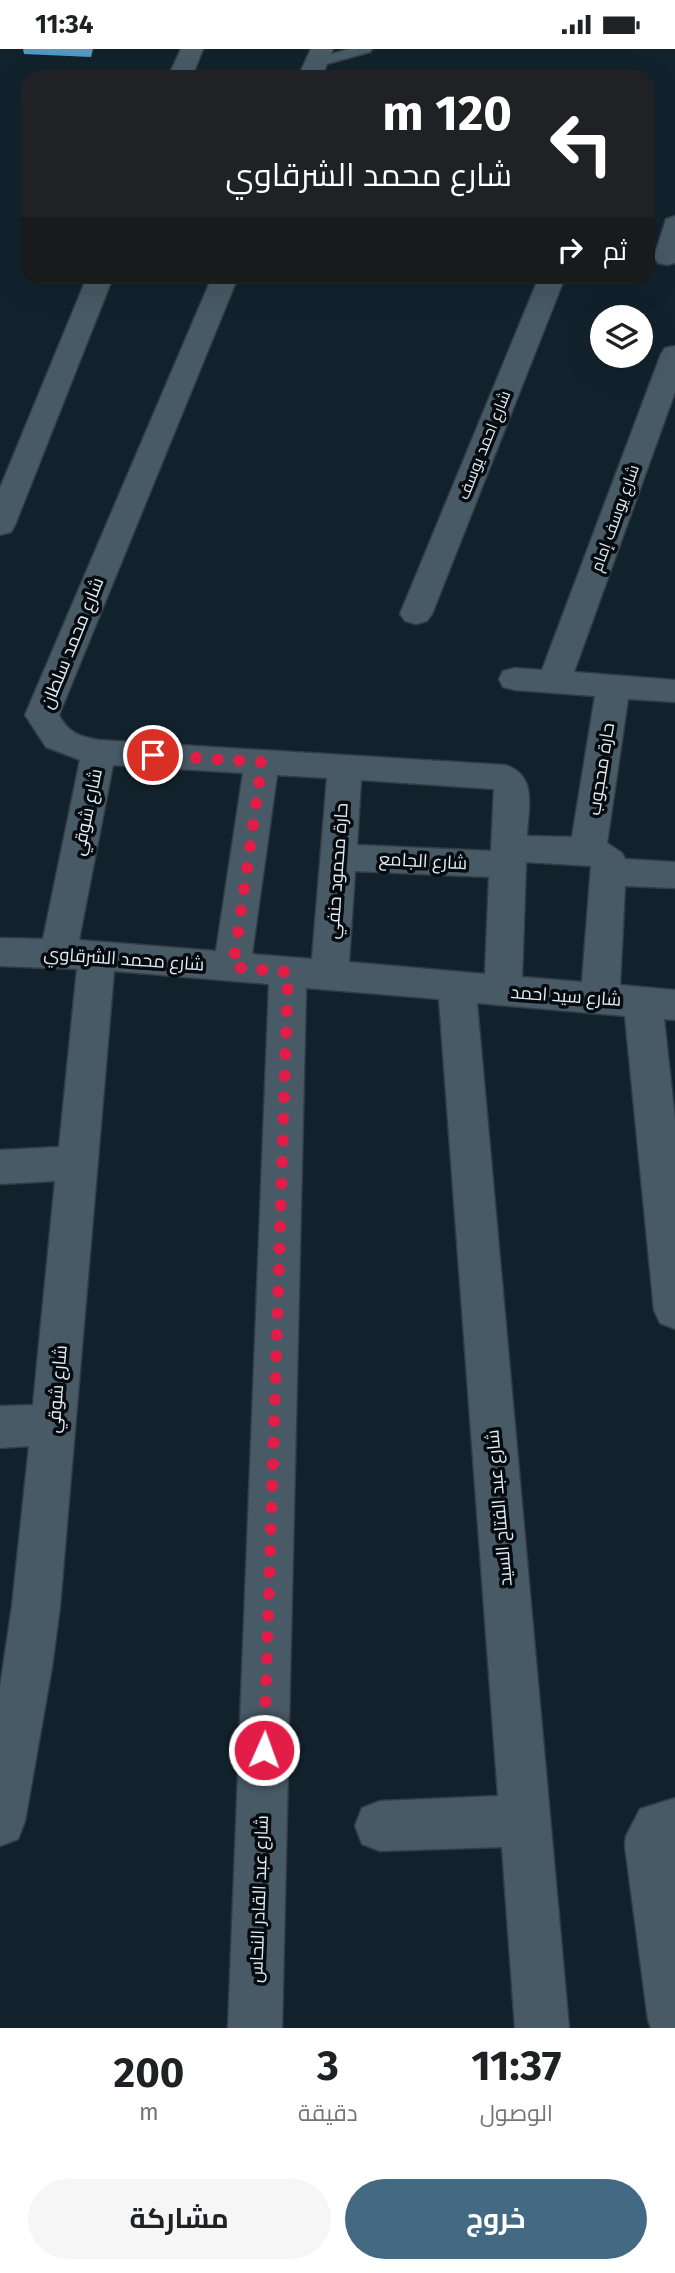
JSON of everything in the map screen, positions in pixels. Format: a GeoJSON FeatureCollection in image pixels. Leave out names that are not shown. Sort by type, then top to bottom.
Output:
{"type":"FeatureCollection","features":[{"type":"Feature","properties":{"kind":"street"},"geometry":{"type":"LineString","coordinates":[[183,70],[192,49]]}},
{"type":"Feature","properties":{"kind":"street"},"geometry":{"type":"LineString","coordinates":[[663,256],[675,224]]}},
{"type":"Feature","properties":{"kind":"street"},"geometry":{"type":"LineString","coordinates":[[0,524],[97,284]]}},
{"type":"Feature","properties":{"kind":"street","name":"شارع محمد سلطان"},"geometry":{"type":"LineString","coordinates":[[222,284],[42,715],[51,734],[61,741],[71,747],[99,752],[505,778],[510,782],[503,991]]}},
{"type":"Feature","properties":{"kind":"street","name":"شارع احمد يوسف"},"geometry":{"type":"LineString","coordinates":[[416,614],[549,284]]}},
{"type":"Feature","properties":{"kind":"street","name":"شارع يوسف إمام"},"geometry":{"type":"LineString","coordinates":[[554,683],[675,354]]}},
{"type":"Feature","properties":{"kind":"street"},"geometry":{"type":"LineString","coordinates":[[515,679],[675,691]]}},
{"type":"Feature","properties":{"kind":"street","name":"حارة محجوب"},"geometry":{"type":"LineString","coordinates":[[600,999],[599,861],[613,688]]}},
{"type":"Feature","properties":{"kind":"street","name":"شارع شوقي"},"geometry":{"type":"LineString","coordinates":[[0,1821],[9,1730],[36,1606],[54,1424],[78,1163],[77,954],[99,752]]}},
{"type":"Feature","properties":{"kind":"street"},"geometry":{"type":"LineString","coordinates":[[233,967],[262,762]]}},
{"type":"Feature","properties":{"kind":"street","name":"حارة محمود حنفي"},"geometry":{"type":"LineString","coordinates":[[308,974],[338,857],[345,767]]}},
{"type":"Feature","properties":{"kind":"street","name":"شارع الجامع"},"geometry":{"type":"LineString","coordinates":[[338,857],[508,857],[599,861]]}},
{"type":"Feature","properties":{"kind":"street"},"geometry":{"type":"LineString","coordinates":[[599,861],[675,875]]}},
{"type":"Feature","properties":{"kind":"street","name":"شارع محمد الشرقاوي"},"geometry":{"type":"LineString","coordinates":[[0,951],[77,954],[457,988]]}},
{"type":"Feature","properties":{"kind":"street","name":"شارع عبد القادر النحاس"},"geometry":{"type":"LineString","coordinates":[[255,2028],[308,974]]}},
{"type":"Feature","properties":{"kind":"street","name":"شارع سيد احمد"},"geometry":{"type":"LineString","coordinates":[[457,988],[659,1003]]}},
{"type":"Feature","properties":{"kind":"street","name":"شارع عبد الفتاح السيد"},"geometry":{"type":"LineString","coordinates":[[457,988],[542,2028]]}},
{"type":"Feature","properties":{"kind":"street"},"geometry":{"type":"LineString","coordinates":[[659,1003],[675,1310]]}},
{"type":"Feature","properties":{"kind":"street"},"geometry":{"type":"LineString","coordinates":[[0,1167],[78,1163]]}},
{"type":"Feature","properties":{"kind":"street"},"geometry":{"type":"LineString","coordinates":[[0,1427],[54,1424]]}},
{"type":"Feature","properties":{"kind":"street"},"geometry":{"type":"LineString","coordinates":[[380,1826],[524,1821]]}},
{"type":"Feature","properties":{"kind":"street"},"geometry":{"type":"LineString","coordinates":[[675,1823],[658,1827],[652,1836],[652,1846],[675,2020]]}},
{"type":"Feature","properties":{"kind":"lane"},"geometry":{"type":"LineString","coordinates":[[316,63],[365,49]]}},
{"type":"Feature","properties":{"kind":"route"},"geometry":{"type":"LineString","coordinates":[[153,755],[262,762],[233,967],[288,972],[264,1750]]}}]}
